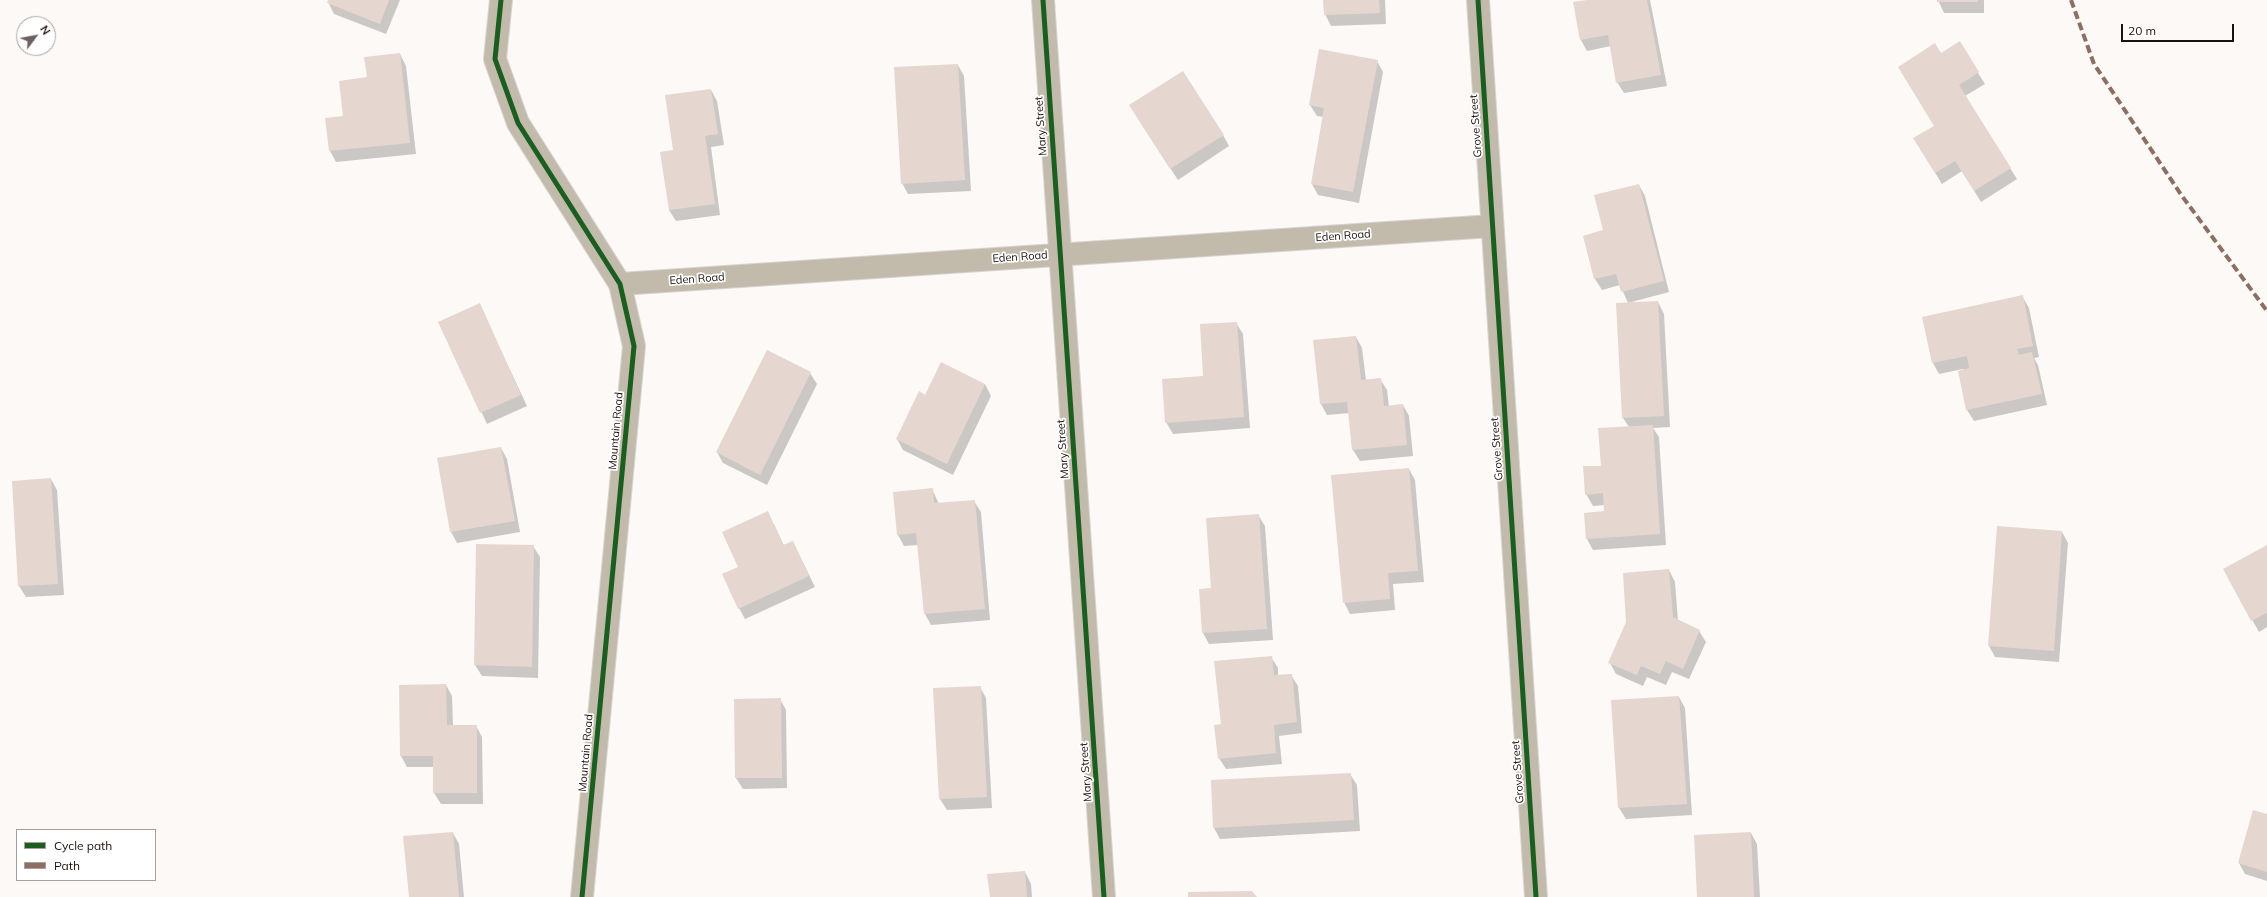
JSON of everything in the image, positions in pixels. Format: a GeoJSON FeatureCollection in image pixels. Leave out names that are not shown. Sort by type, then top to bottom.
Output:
{"type":"FeatureCollection","features":[{"type":"Feature","properties":{"kind":"street","name":"Mountain Road"},"geometry":{"type":"LineString","coordinates":[[502,0],[495,59],[518,123],[620,284],[634,346],[582,897]]}},
{"type":"Feature","properties":{"kind":"street","name":"Mary Street"},"geometry":{"type":"LineString","coordinates":[[1042,0],[1104,897]]}},
{"type":"Feature","properties":{"kind":"street","name":"Grove Street"},"geometry":{"type":"LineString","coordinates":[[1478,0],[1536,897]]}},
{"type":"Feature","properties":{"kind":"street","name":"Eden Road"},"geometry":{"type":"LineString","coordinates":[[620,284],[1492,226]]}},
{"type":"Feature","properties":{"kind":"building"},"geometry":{"type":"Polygon","coordinates":[[[328,0],[389,0],[380,24],[327,3],[328,0]]]}},
{"type":"Feature","properties":{"kind":"building"},"geometry":{"type":"Polygon","coordinates":[[[1323,0],[1379,0],[1380,13],[1324,15],[1323,0]]]}},
{"type":"Feature","properties":{"kind":"building"},"geometry":{"type":"Polygon","coordinates":[[[1587,0],[1647,0],[1661,75],[1616,83],[1608,35],[1580,40],[1573,2],[1587,0]]]}},
{"type":"Feature","properties":{"kind":"building"},"geometry":{"type":"Polygon","coordinates":[[[1937,0],[1978,0],[1978,2],[1937,2],[1937,0]]]}},
{"type":"Feature","properties":{"kind":"building"},"geometry":{"type":"Polygon","coordinates":[[[1960,41],[1979,72],[1959,85],[2011,168],[1974,191],[1955,161],[1935,173],[1913,138],[1934,126],[1898,67],[1935,43],[1941,53],[1960,41]]]}},
{"type":"Feature","properties":{"kind":"building"},"geometry":{"type":"Polygon","coordinates":[[[1319,49],[1378,60],[1353,192],[1311,184],[1324,108],[1309,105],[1319,49]]]}},
{"type":"Feature","properties":{"kind":"building"},"geometry":{"type":"Polygon","coordinates":[[[400,53],[410,143],[329,151],[325,118],[343,116],[339,81],[367,77],[364,57],[400,53]]]}},
{"type":"Feature","properties":{"kind":"building"},"geometry":{"type":"Polygon","coordinates":[[[958,64],[965,180],[901,184],[894,67],[958,64]]]}},
{"type":"Feature","properties":{"kind":"building"},"geometry":{"type":"Polygon","coordinates":[[[1183,71],[1224,135],[1170,169],[1129,105],[1183,71]]]}},
{"type":"Feature","properties":{"kind":"building"},"geometry":{"type":"Polygon","coordinates":[[[711,89],[718,134],[705,136],[715,204],[669,210],[660,152],[673,150],[665,95],[711,89]]]}},
{"type":"Feature","properties":{"kind":"building"},"geometry":{"type":"Polygon","coordinates":[[[1639,184],[1664,281],[1621,292],[1616,274],[1594,279],[1583,236],[1603,230],[1594,195],[1639,184]]]}},
{"type":"Feature","properties":{"kind":"building"},"geometry":{"type":"Polygon","coordinates":[[[2023,295],[2033,346],[2017,349],[2019,355],[2032,352],[2042,394],[1966,410],[1958,371],[1969,368],[1967,356],[1932,363],[1922,317],[2023,295]]]}},
{"type":"Feature","properties":{"kind":"building"},"geometry":{"type":"Polygon","coordinates":[[[1658,301],[1664,416],[1622,418],[1616,303],[1658,301]]]}},
{"type":"Feature","properties":{"kind":"building"},"geometry":{"type":"Polygon","coordinates":[[[480,303],[521,395],[480,413],[438,322],[480,303]]]}},
{"type":"Feature","properties":{"kind":"building"},"geometry":{"type":"Polygon","coordinates":[[[1237,322],[1244,417],[1165,423],[1162,379],[1203,376],[1200,324],[1237,322]]]}},
{"type":"Feature","properties":{"kind":"building"},"geometry":{"type":"Polygon","coordinates":[[[1356,336],[1361,380],[1381,378],[1384,406],[1403,404],[1407,445],[1352,450],[1347,402],[1320,404],[1313,340],[1356,336]]]}},
{"type":"Feature","properties":{"kind":"building"},"geometry":{"type":"Polygon","coordinates":[[[767,350],[811,372],[760,475],[716,452],[767,350]]]}},
{"type":"Feature","properties":{"kind":"building"},"geometry":{"type":"Polygon","coordinates":[[[941,362],[985,384],[947,464],[896,439],[919,391],[925,395],[941,362]]]}},
{"type":"Feature","properties":{"kind":"building"},"geometry":{"type":"Polygon","coordinates":[[[1653,425],[1660,534],[1586,539],[1584,513],[1604,511],[1603,493],[1585,495],[1583,466],[1601,466],[1598,428],[1653,425]]]}},
{"type":"Feature","properties":{"kind":"building"},"geometry":{"type":"Polygon","coordinates":[[[501,447],[515,521],[450,532],[437,458],[501,447]]]}},
{"type":"Feature","properties":{"kind":"building"},"geometry":{"type":"Polygon","coordinates":[[[1409,468],[1418,571],[1388,573],[1390,599],[1343,603],[1331,475],[1409,468]]]}},
{"type":"Feature","properties":{"kind":"building"},"geometry":{"type":"Polygon","coordinates":[[[51,478],[58,584],[18,586],[12,481],[51,478]]]}},
{"type":"Feature","properties":{"kind":"building"},"geometry":{"type":"Polygon","coordinates":[[[933,488],[934,503],[975,500],[985,609],[924,614],[916,533],[897,535],[893,492],[933,488]]]}},
{"type":"Feature","properties":{"kind":"building"},"geometry":{"type":"Polygon","coordinates":[[[768,511],[783,545],[793,541],[809,576],[738,609],[722,574],[738,567],[722,532],[768,511]]]}},
{"type":"Feature","properties":{"kind":"building"},"geometry":{"type":"Polygon","coordinates":[[[1259,514],[1267,629],[1202,633],[1199,589],[1211,588],[1206,518],[1259,514]]]}},
{"type":"Feature","properties":{"kind":"building"},"geometry":{"type":"Polygon","coordinates":[[[1997,526],[2062,531],[2054,651],[1988,646],[1997,526]]]}},
{"type":"Feature","properties":{"kind":"building"},"geometry":{"type":"Polygon","coordinates":[[[476,544],[534,545],[532,667],[474,665],[476,544]]]}},
{"type":"Feature","properties":{"kind":"building"},"geometry":{"type":"Polygon","coordinates":[[[2267,545],[2267,613],[2251,621],[2223,569],[2267,545]]]}},
{"type":"Feature","properties":{"kind":"building"},"geometry":{"type":"Polygon","coordinates":[[[1669,569],[1673,617],[1700,630],[1683,669],[1666,661],[1660,674],[1641,666],[1637,675],[1608,663],[1626,622],[1623,573],[1669,569]]]}},
{"type":"Feature","properties":{"kind":"building"},"geometry":{"type":"Polygon","coordinates":[[[1272,656],[1274,675],[1292,674],[1297,722],[1274,725],[1276,753],[1218,759],[1214,725],[1221,724],[1214,661],[1272,656]]]}},
{"type":"Feature","properties":{"kind":"building"},"geometry":{"type":"Polygon","coordinates":[[[446,684],[447,725],[477,725],[477,793],[433,793],[433,756],[400,756],[399,685],[446,684]]]}},
{"type":"Feature","properties":{"kind":"building"},"geometry":{"type":"Polygon","coordinates":[[[981,686],[987,797],[939,799],[933,688],[981,686]]]}},
{"type":"Feature","properties":{"kind":"building"},"geometry":{"type":"Polygon","coordinates":[[[1679,696],[1687,804],[1618,808],[1611,700],[1679,696]]]}},
{"type":"Feature","properties":{"kind":"building"},"geometry":{"type":"Polygon","coordinates":[[[781,698],[782,778],[735,778],[734,699],[781,698]]]}},
{"type":"Feature","properties":{"kind":"building"},"geometry":{"type":"Polygon","coordinates":[[[1351,773],[1354,820],[1213,828],[1211,780],[1351,773]]]}},
{"type":"Feature","properties":{"kind":"building"},"geometry":{"type":"Polygon","coordinates":[[[2253,810],[2267,814],[2267,872],[2238,863],[2253,810]]]}},
{"type":"Feature","properties":{"kind":"building"},"geometry":{"type":"Polygon","coordinates":[[[453,832],[459,897],[409,897],[403,836],[453,832]]]}},
{"type":"Feature","properties":{"kind":"building"},"geometry":{"type":"Polygon","coordinates":[[[1751,832],[1754,897],[1697,897],[1694,835],[1751,832]]]}},
{"type":"Feature","properties":{"kind":"building"},"geometry":{"type":"Polygon","coordinates":[[[1025,871],[1027,897],[990,897],[987,874],[1025,871]]]}},
{"type":"Feature","properties":{"kind":"building"},"geometry":{"type":"Polygon","coordinates":[[[1252,891],[1257,897],[1188,897],[1188,892],[1252,891]]]}},
{"type":"Feature","properties":{"kind":"marked path"},"geometry":{"type":"LineString","coordinates":[[2071,0],[2094,64],[2182,196],[2267,311]]}},
{"type":"Feature","properties":{"kind":"cycle path"},"geometry":{"type":"LineString","coordinates":[[501,0],[495,59],[518,123],[620,284],[634,346],[582,897]]}},
{"type":"Feature","properties":{"kind":"cycle path"},"geometry":{"type":"LineString","coordinates":[[1043,0],[1104,897]]}},
{"type":"Feature","properties":{"kind":"cycle path"},"geometry":{"type":"LineString","coordinates":[[1478,0],[1536,897]]}}]}
